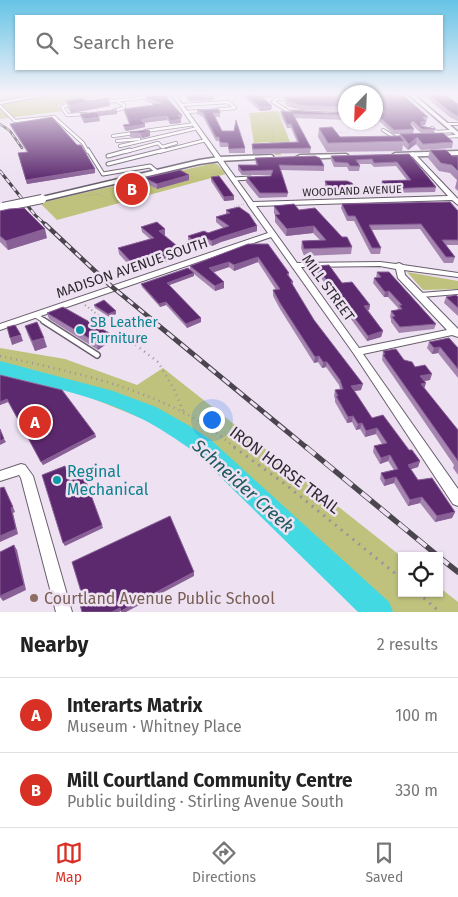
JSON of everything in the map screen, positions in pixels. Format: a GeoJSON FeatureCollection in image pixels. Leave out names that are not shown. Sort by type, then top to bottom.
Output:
{"type":"FeatureCollection","features":[{"type":"Feature","properties":{"kind":"street","name":"MILL STREET"},"geometry":{"type":"LineString","coordinates":[[195,123],[234,179],[248,204],[272,234],[357,352],[458,500]]}},
{"type":"Feature","properties":{"kind":"street"},"geometry":{"type":"LineString","coordinates":[[446,124],[458,124]]}},
{"type":"Feature","properties":{"kind":"street"},"geometry":{"type":"LineString","coordinates":[[446,124],[457,134]]}},
{"type":"Feature","properties":{"kind":"street"},"geometry":{"type":"LineString","coordinates":[[384,155],[458,153]]}},
{"type":"Feature","properties":{"kind":"street"},"geometry":{"type":"LineString","coordinates":[[2,208],[219,159],[277,154]]}},
{"type":"Feature","properties":{"kind":"street"},"geometry":{"type":"LineString","coordinates":[[413,154],[439,179],[456,200]]}},
{"type":"Feature","properties":{"kind":"street"},"geometry":{"type":"LineString","coordinates":[[288,157],[354,156]]}},
{"type":"Feature","properties":{"kind":"street","name":"WOODLAND AVENUE"},"geometry":{"type":"LineString","coordinates":[[248,204],[456,200]]}},
{"type":"Feature","properties":{"kind":"street","name":"MADISON AVENUE SOUTH"},"geometry":{"type":"LineString","coordinates":[[0,327],[272,234]]}},
{"type":"Feature","properties":{"kind":"street"},"geometry":{"type":"LineString","coordinates":[[294,265],[398,265],[458,275]]}},
{"type":"Feature","properties":{"kind":"street"},"geometry":{"type":"LineString","coordinates":[[398,265],[401,276],[456,333]]}},
{"type":"Feature","properties":{"kind":"street"},"geometry":{"type":"LineString","coordinates":[[357,352],[456,333]]}},
{"type":"Feature","properties":{"kind":"street"},"geometry":{"type":"LineString","coordinates":[[0,476],[20,469],[27,476],[64,612]]}},
{"type":"Feature","properties":{"kind":"lane"},"geometry":{"type":"LineString","coordinates":[[61,123],[83,143],[103,174],[150,166],[157,172]]}},
{"type":"Feature","properties":{"kind":"lane"},"geometry":{"type":"LineString","coordinates":[[120,146],[197,126]]}},
{"type":"Feature","properties":{"kind":"lane"},"geometry":{"type":"LineString","coordinates":[[114,136],[197,126]]}},
{"type":"Feature","properties":{"kind":"lane"},"geometry":{"type":"LineString","coordinates":[[432,128],[439,135],[434,136],[457,134]]}},
{"type":"Feature","properties":{"kind":"lane"},"geometry":{"type":"LineString","coordinates":[[383,130],[391,137],[400,137]]}},
{"type":"Feature","properties":{"kind":"lane"},"geometry":{"type":"LineString","coordinates":[[436,132],[457,134]]}},
{"type":"Feature","properties":{"kind":"lane"},"geometry":{"type":"LineString","coordinates":[[117,141],[170,133]]}},
{"type":"Feature","properties":{"kind":"lane"},"geometry":{"type":"LineString","coordinates":[[108,156],[158,143],[162,146],[205,139]]}},
{"type":"Feature","properties":{"kind":"lane"},"geometry":{"type":"LineString","coordinates":[[108,164],[205,139]]}},
{"type":"Feature","properties":{"kind":"lane"},"geometry":{"type":"LineString","coordinates":[[234,179],[254,178]]}},
{"type":"Feature","properties":{"kind":"lane"},"geometry":{"type":"LineString","coordinates":[[421,295],[458,292]]}},
{"type":"Feature","properties":{"kind":"lane"},"geometry":{"type":"LineString","coordinates":[[35,316],[98,355]]}},
{"type":"Feature","properties":{"kind":"path"},"geometry":{"type":"LineString","coordinates":[[271,123],[271,136],[277,154]]}},
{"type":"Feature","properties":{"kind":"path"},"geometry":{"type":"LineString","coordinates":[[335,133],[348,132],[348,130]]}},
{"type":"Feature","properties":{"kind":"path"},"geometry":{"type":"LineString","coordinates":[[184,169],[189,177],[194,177]]}},
{"type":"Feature","properties":{"kind":"path"},"geometry":{"type":"LineString","coordinates":[[212,174],[223,171]]}},
{"type":"Feature","properties":{"kind":"path"},"geometry":{"type":"LineString","coordinates":[[82,196],[100,194],[110,200]]}},
{"type":"Feature","properties":{"kind":"path"},"geometry":{"type":"LineString","coordinates":[[230,205],[235,207],[248,204]]}},
{"type":"Feature","properties":{"kind":"path"},"geometry":{"type":"LineString","coordinates":[[83,303],[158,362],[174,389],[185,415]]}},
{"type":"Feature","properties":{"kind":"path","name":"IRON HORSE TRAIL"},"geometry":{"type":"LineString","coordinates":[[0,356],[93,377],[166,405],[202,424],[285,484],[398,576]]}},
{"type":"Feature","properties":{"kind":"path"},"geometry":{"type":"LineString","coordinates":[[423,597],[440,612]]}},
{"type":"Feature","properties":{"kind":"green space"},"geometry":{"type":"Polygon","coordinates":[[[251,123],[282,123],[290,142],[276,142],[281,155],[275,155],[270,142],[254,143],[251,123]]]}},
{"type":"Feature","properties":{"kind":"green space"},"geometry":{"type":"Polygon","coordinates":[[[214,163],[226,174],[57,220],[40,203],[214,163]]]}},
{"type":"Feature","properties":{"kind":"green space"},"geometry":{"type":"Polygon","coordinates":[[[407,272],[458,281],[458,289],[423,290],[407,272]]]}},
{"type":"Feature","properties":{"kind":"green space"},"geometry":{"type":"Polygon","coordinates":[[[0,348],[65,359],[137,385],[163,368],[398,554],[398,597],[443,597],[443,590],[458,602],[458,612],[361,612],[180,438],[158,425],[79,393],[0,375],[0,348]]]}},
{"type":"Feature","properties":{"kind":"building"},"geometry":{"type":"Polygon","coordinates":[[[57,123],[77,145],[81,145],[95,169],[26,180],[18,153],[28,152],[10,124],[57,123]]]}},
{"type":"Feature","properties":{"kind":"building"},"geometry":{"type":"Polygon","coordinates":[[[129,123],[145,124],[125,127],[123,125],[130,124],[129,123]]]}},
{"type":"Feature","properties":{"kind":"building"},"geometry":{"type":"Polygon","coordinates":[[[208,123],[218,123],[222,131],[234,131],[237,123],[245,148],[229,149],[228,143],[220,142],[219,137],[216,137],[208,123]]]}},
{"type":"Feature","properties":{"kind":"building"},"geometry":{"type":"Polygon","coordinates":[[[286,123],[298,123],[311,148],[253,149],[252,144],[299,142],[291,124],[286,123]]]}},
{"type":"Feature","properties":{"kind":"building"},"geometry":{"type":"Polygon","coordinates":[[[386,123],[411,123],[410,124],[414,129],[394,130],[386,123]]]}},
{"type":"Feature","properties":{"kind":"building"},"geometry":{"type":"Polygon","coordinates":[[[415,123],[421,123],[421,126],[435,129],[422,129],[415,123]]]}},
{"type":"Feature","properties":{"kind":"building"},"geometry":{"type":"Polygon","coordinates":[[[332,127],[340,137],[400,136],[404,141],[328,143],[319,128],[332,127]]]}},
{"type":"Feature","properties":{"kind":"building"},"geometry":{"type":"Polygon","coordinates":[[[150,131],[141,133],[130,132],[150,131]]]}},
{"type":"Feature","properties":{"kind":"building"},"geometry":{"type":"Polygon","coordinates":[[[443,133],[453,142],[423,144],[417,137],[409,144],[400,134],[443,133]]]}},
{"type":"Feature","properties":{"kind":"building"},"geometry":{"type":"Polygon","coordinates":[[[430,150],[446,150],[452,156],[458,156],[458,171],[452,165],[441,163],[430,150]]]}},
{"type":"Feature","properties":{"kind":"building"},"geometry":{"type":"Polygon","coordinates":[[[409,154],[436,187],[386,189],[382,181],[411,180],[397,162],[374,163],[372,159],[356,160],[360,166],[350,166],[348,163],[335,162],[331,156],[409,154]]]}},
{"type":"Feature","properties":{"kind":"building"},"geometry":{"type":"Polygon","coordinates":[[[315,156],[320,158],[324,166],[279,165],[288,193],[260,193],[247,177],[271,176],[273,170],[242,171],[238,165],[258,165],[255,158],[315,156]]]}},
{"type":"Feature","properties":{"kind":"building"},"geometry":{"type":"Polygon","coordinates":[[[180,170],[189,175],[157,184],[145,178],[180,170]]]}},
{"type":"Feature","properties":{"kind":"building"},"geometry":{"type":"Polygon","coordinates":[[[219,176],[234,196],[224,197],[211,177],[219,176]]]}},
{"type":"Feature","properties":{"kind":"building"},"geometry":{"type":"Polygon","coordinates":[[[325,181],[347,181],[352,183],[356,190],[330,190],[325,181]]]}},
{"type":"Feature","properties":{"kind":"building"},"geometry":{"type":"Polygon","coordinates":[[[450,202],[458,211],[458,240],[442,240],[455,257],[446,257],[421,224],[369,225],[381,248],[372,248],[355,216],[348,216],[342,204],[450,202]]]}},
{"type":"Feature","properties":{"kind":"building"},"geometry":{"type":"Polygon","coordinates":[[[294,204],[299,210],[315,208],[342,237],[347,237],[352,247],[304,249],[302,241],[326,240],[314,226],[287,229],[275,215],[280,214],[274,206],[294,204]]]}},
{"type":"Feature","properties":{"kind":"building"},"geometry":{"type":"Polygon","coordinates":[[[239,207],[249,214],[257,226],[212,241],[208,239],[196,243],[188,236],[204,231],[208,233],[229,226],[216,217],[230,213],[226,210],[239,207]]]}},
{"type":"Feature","properties":{"kind":"building"},"geometry":{"type":"Polygon","coordinates":[[[24,208],[45,229],[6,241],[0,236],[0,211],[24,208]]]}},
{"type":"Feature","properties":{"kind":"building"},"geometry":{"type":"Polygon","coordinates":[[[157,222],[165,229],[159,231],[182,250],[135,266],[118,248],[154,238],[141,227],[157,222]]]}},
{"type":"Feature","properties":{"kind":"building"},"geometry":{"type":"Polygon","coordinates":[[[248,244],[268,244],[289,273],[287,274],[293,282],[291,282],[314,320],[363,384],[351,386],[372,418],[383,415],[409,450],[412,450],[420,461],[408,465],[418,480],[432,478],[455,512],[437,516],[422,497],[410,500],[396,477],[385,480],[381,473],[398,469],[390,455],[381,458],[374,446],[387,443],[377,428],[366,431],[362,423],[358,424],[353,416],[348,417],[336,396],[338,396],[335,390],[343,389],[340,380],[327,362],[323,362],[319,356],[315,357],[280,303],[273,290],[280,289],[258,257],[234,265],[229,262],[209,268],[224,282],[215,286],[190,266],[248,244]]]}},
{"type":"Feature","properties":{"kind":"building"},"geometry":{"type":"Polygon","coordinates":[[[329,265],[342,283],[352,282],[370,305],[364,306],[383,331],[368,336],[316,266],[329,265]]]}},
{"type":"Feature","properties":{"kind":"building"},"geometry":{"type":"Polygon","coordinates":[[[188,268],[194,273],[167,283],[201,318],[186,324],[166,302],[159,304],[141,284],[188,268]]]}},
{"type":"Feature","properties":{"kind":"building"},"geometry":{"type":"Polygon","coordinates":[[[377,272],[389,272],[436,324],[400,327],[392,317],[395,316],[391,311],[402,309],[399,305],[402,305],[389,291],[385,292],[374,278],[381,277],[377,272]]]}},
{"type":"Feature","properties":{"kind":"building"},"geometry":{"type":"Polygon","coordinates":[[[456,295],[458,297],[458,308],[446,297],[456,295]]]}},
{"type":"Feature","properties":{"kind":"building"},"geometry":{"type":"Polygon","coordinates":[[[104,300],[116,311],[108,314],[94,305],[104,300]]]}},
{"type":"Feature","properties":{"kind":"building"},"geometry":{"type":"Polygon","coordinates":[[[63,307],[111,334],[97,343],[47,313],[63,307]]]}},
{"type":"Feature","properties":{"kind":"building"},"geometry":{"type":"Polygon","coordinates":[[[37,322],[44,338],[32,341],[25,326],[37,322]]]}},
{"type":"Feature","properties":{"kind":"building"},"geometry":{"type":"Polygon","coordinates":[[[15,325],[21,335],[10,338],[7,327],[15,325]]]}},
{"type":"Feature","properties":{"kind":"building"},"geometry":{"type":"Polygon","coordinates":[[[449,338],[458,348],[458,369],[440,347],[434,348],[429,342],[449,338]]]}},
{"type":"Feature","properties":{"kind":"building"},"geometry":{"type":"Polygon","coordinates":[[[396,349],[404,360],[412,362],[415,367],[425,365],[432,374],[420,376],[426,383],[421,384],[458,430],[458,461],[383,355],[385,354],[383,351],[396,349]]]}},
{"type":"Feature","properties":{"kind":"building"},"geometry":{"type":"Polygon","coordinates":[[[0,375],[62,390],[95,434],[41,462],[7,399],[0,402],[0,375]]]}},
{"type":"Feature","properties":{"kind":"building"},"geometry":{"type":"Polygon","coordinates":[[[0,429],[4,439],[0,441],[0,429]]]}},
{"type":"Feature","properties":{"kind":"building"},"geometry":{"type":"Polygon","coordinates":[[[65,466],[70,481],[84,476],[102,525],[63,543],[42,475],[65,466]]]}},
{"type":"Feature","properties":{"kind":"building"},"geometry":{"type":"Polygon","coordinates":[[[4,487],[13,507],[11,508],[16,529],[0,536],[0,488],[4,487]]]}},
{"type":"Feature","properties":{"kind":"building"},"geometry":{"type":"Polygon","coordinates":[[[170,516],[194,572],[121,611],[120,608],[112,612],[82,612],[79,601],[83,598],[72,562],[170,516]]]}},
{"type":"Feature","properties":{"kind":"building"},"geometry":{"type":"Polygon","coordinates":[[[14,545],[24,585],[0,596],[0,552],[14,545]]]}},
{"type":"Feature","properties":{"kind":"waterway","name":"Schneider Creek"},"geometry":{"type":"LineString","coordinates":[[0,368],[71,385],[106,396],[148,413],[180,431],[203,446],[379,612]]}},
{"type":"Feature","properties":{"kind":"railway"},"geometry":{"type":"LineString","coordinates":[[0,124],[10,131],[22,148]]}},
{"type":"Feature","properties":{"kind":"railway"},"geometry":{"type":"LineString","coordinates":[[0,171],[35,215],[46,225]]}},
{"type":"Feature","properties":{"kind":"railway"},"geometry":{"type":"LineString","coordinates":[[45,224],[111,286],[155,322]]}},
{"type":"Feature","properties":{"kind":"railway"},"geometry":{"type":"LineString","coordinates":[[153,321],[307,448]]}},
{"type":"Feature","properties":{"kind":"railway"},"geometry":{"type":"LineString","coordinates":[[306,447],[433,552]]}},
{"type":"Feature","properties":{"kind":"railway"},"geometry":{"type":"LineString","coordinates":[[443,560],[458,572]]}},
{"type":"Feature","properties":{"kind":"place","name":"Mill Courtland Community Centre"},"geometry":{"type":"Point","coordinates":[132,189]}},
{"type":"Feature","properties":{"kind":"place","name":"SB Leather Furniture"},"geometry":{"type":"Point","coordinates":[80,330]}},
{"type":"Feature","properties":{"kind":"place","name":"Interarts Matrix"},"geometry":{"type":"Point","coordinates":[35,422]}},
{"type":"Feature","properties":{"kind":"place","name":"Reginal Mechanical"},"geometry":{"type":"Point","coordinates":[57,480]}},
{"type":"Feature","properties":{"kind":"place","name":"Courtland Avenue Public School"},"geometry":{"type":"Point","coordinates":[34,598]}}]}
